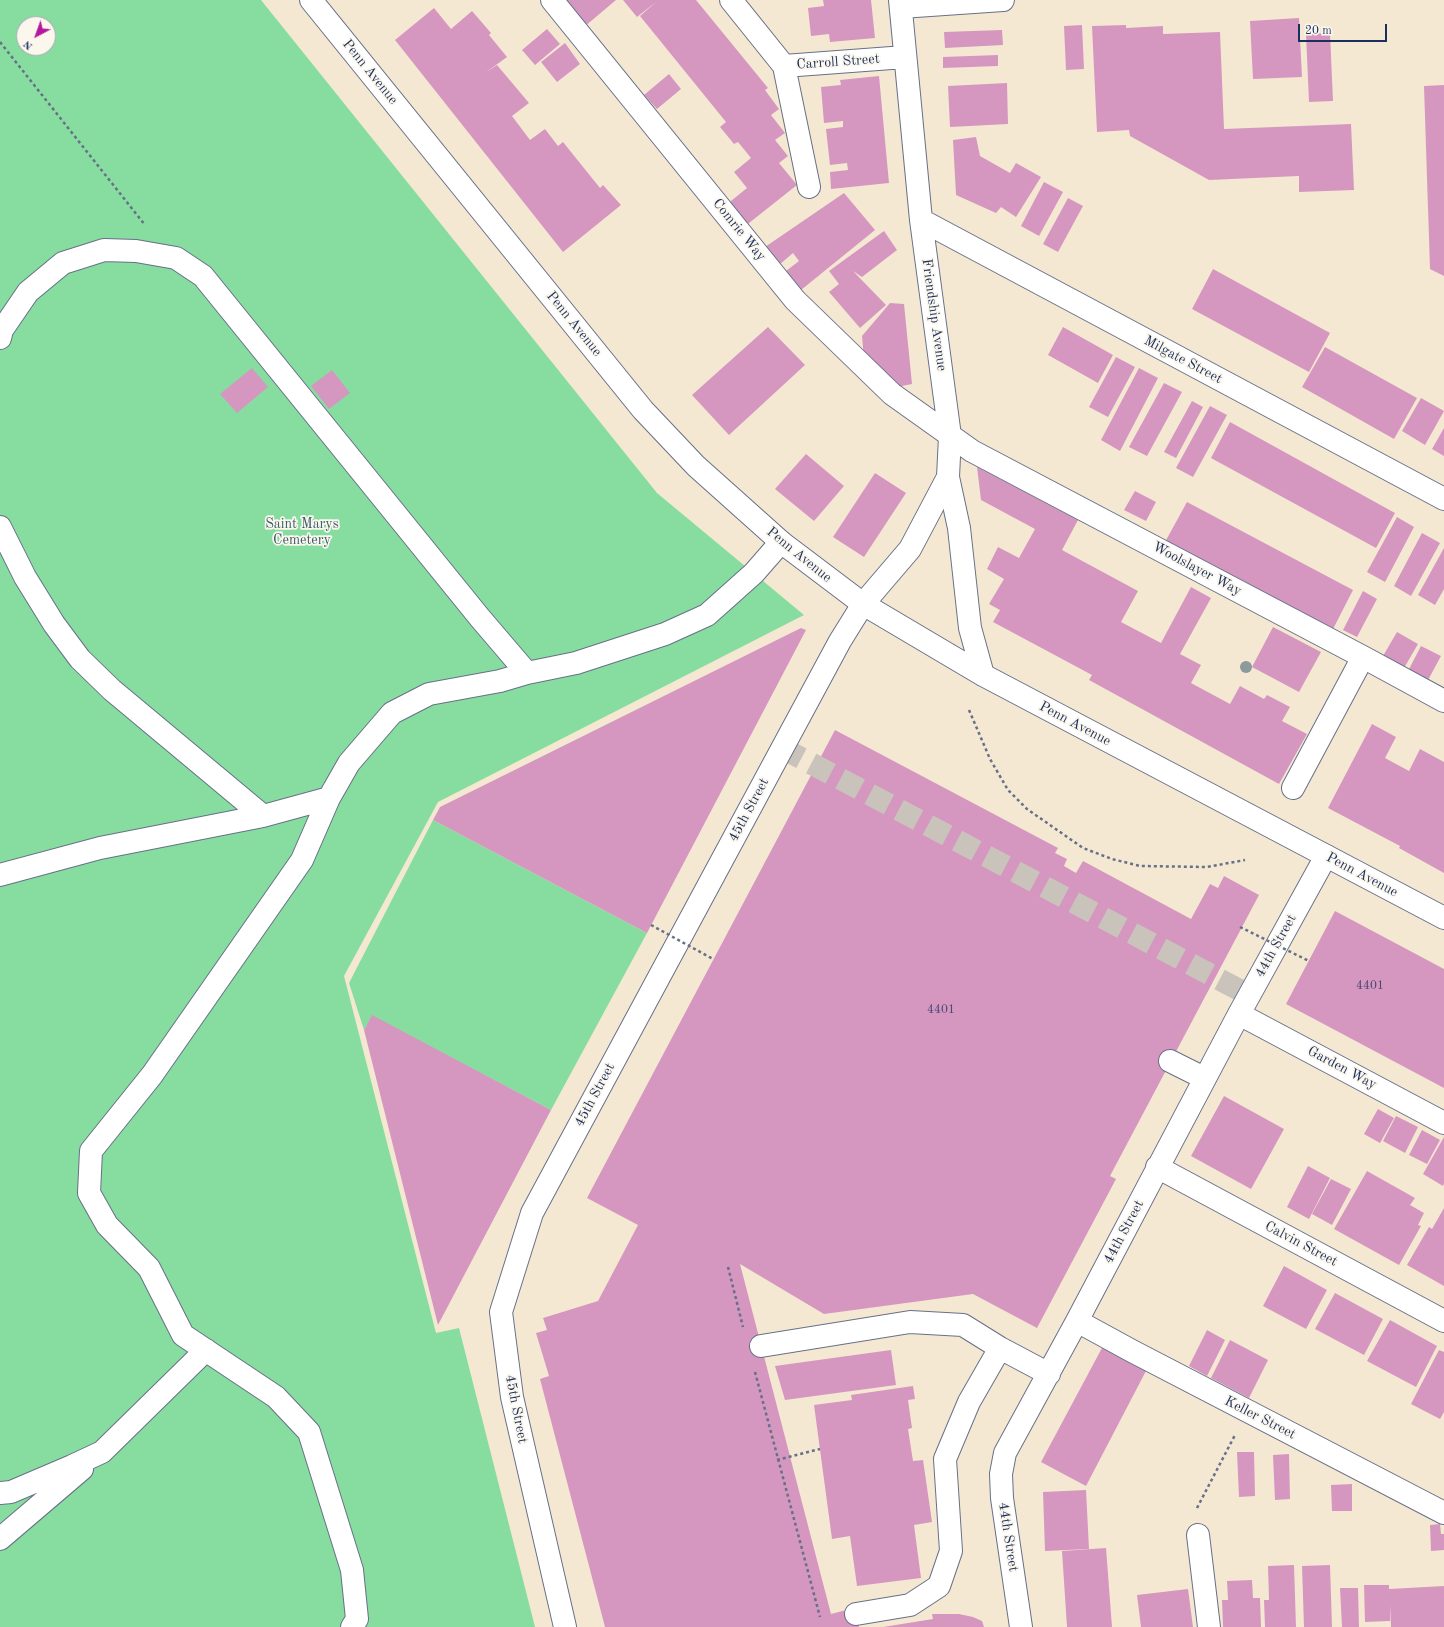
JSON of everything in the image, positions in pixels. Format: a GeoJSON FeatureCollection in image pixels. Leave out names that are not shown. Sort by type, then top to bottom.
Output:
{"type":"FeatureCollection","features":[{"type":"Feature","properties":{"kind":"street","name":"Penn Avenue"},"geometry":{"type":"LineString","coordinates":[[312,0],[643,410],[696,466],[781,542],[863,604],[983,675],[1444,918]]}},
{"type":"Feature","properties":{"kind":"street","name":"Comrie Way"},"geometry":{"type":"LineString","coordinates":[[552,0],[795,300],[892,394],[950,436]]}},
{"type":"Feature","properties":{"kind":"street","name":"Carroll Street"},"geometry":{"type":"LineString","coordinates":[[730,0],[784,66],[905,57]]}},
{"type":"Feature","properties":{"kind":"street"},"geometry":{"type":"LineString","coordinates":[[900,3],[1003,0]]}},
{"type":"Feature","properties":{"kind":"street","name":"Friendship Avenue"},"geometry":{"type":"LineString","coordinates":[[863,604],[910,549],[948,477],[950,436],[921,220],[900,3]]}},
{"type":"Feature","properties":{"kind":"street"},"geometry":{"type":"LineString","coordinates":[[784,66],[809,187]]}},
{"type":"Feature","properties":{"kind":"street","name":"Milgate Street"},"geometry":{"type":"LineString","coordinates":[[921,220],[1444,499]]}},
{"type":"Feature","properties":{"kind":"street"},"geometry":{"type":"LineString","coordinates":[[0,338],[2,330],[28,292],[63,263],[104,250],[136,250],[176,258],[203,276],[480,618],[528,673]]}},
{"type":"Feature","properties":{"kind":"street","name":"Woolslayer Way"},"geometry":{"type":"LineString","coordinates":[[950,436],[972,452],[1444,701]]}},
{"type":"Feature","properties":{"kind":"street"},"geometry":{"type":"LineString","coordinates":[[948,477],[959,528],[970,628],[983,675]]}},
{"type":"Feature","properties":{"kind":"street"},"geometry":{"type":"LineString","coordinates":[[0,527],[25,577],[54,624],[80,659],[112,690],[263,816]]}},
{"type":"Feature","properties":{"kind":"street"},"geometry":{"type":"LineString","coordinates":[[352,1627],[357,1619],[352,1570],[309,1432],[276,1397],[183,1335],[149,1268],[107,1225],[88,1193],[91,1151],[152,1074],[302,860],[329,798],[349,763],[392,713],[429,694],[500,682],[528,673],[576,663],[665,634],[707,615],[754,573],[781,542]]}},
{"type":"Feature","properties":{"kind":"street","name":"45th Street"},"geometry":{"type":"LineString","coordinates":[[565,1627],[512,1397],[501,1312],[532,1213],[840,640],[863,604]]}},
{"type":"Feature","properties":{"kind":"street"},"geometry":{"type":"LineString","coordinates":[[1293,788],[1363,657]]}},
{"type":"Feature","properties":{"kind":"street"},"geometry":{"type":"LineString","coordinates":[[0,875],[100,848],[263,816],[329,798]]}},
{"type":"Feature","properties":{"kind":"street","name":"44th Street"},"geometry":{"type":"LineString","coordinates":[[1021,1627],[1002,1498],[1001,1474],[1005,1453],[1077,1321],[1204,1078],[1326,856]]}},
{"type":"Feature","properties":{"kind":"street","name":"Garden Way"},"geometry":{"type":"LineString","coordinates":[[1239,1014],[1444,1123]]}},
{"type":"Feature","properties":{"kind":"street"},"geometry":{"type":"LineString","coordinates":[[1170,1061],[1204,1078]]}},
{"type":"Feature","properties":{"kind":"street","name":"Calvin Street"},"geometry":{"type":"LineString","coordinates":[[1157,1167],[1444,1321]]}},
{"type":"Feature","properties":{"kind":"street","name":"Keller Street"},"geometry":{"type":"LineString","coordinates":[[1077,1321],[1248,1412],[1444,1513]]}},
{"type":"Feature","properties":{"kind":"street"},"geometry":{"type":"LineString","coordinates":[[761,1346],[910,1322],[963,1325],[1000,1348],[1048,1374]]}},
{"type":"Feature","properties":{"kind":"street"},"geometry":{"type":"LineString","coordinates":[[856,1614],[910,1605],[939,1586],[951,1551],[945,1459],[969,1402],[1000,1348]]}},
{"type":"Feature","properties":{"kind":"street"},"geometry":{"type":"LineString","coordinates":[[0,1539],[102,1452],[206,1350]]}},
{"type":"Feature","properties":{"kind":"street"},"geometry":{"type":"LineString","coordinates":[[0,1493],[11,1492],[102,1452]]}},
{"type":"Feature","properties":{"kind":"street"},"geometry":{"type":"LineString","coordinates":[[1198,1535],[1210,1627]]}},
{"type":"Feature","properties":{"kind":"path"},"geometry":{"type":"LineString","coordinates":[[0,42],[170,257]]}},
{"type":"Feature","properties":{"kind":"path"},"geometry":{"type":"LineString","coordinates":[[969,710],[990,759],[1008,790],[1027,809],[1083,848],[1112,860],[1140,866],[1207,867],[1244,860]]}},
{"type":"Feature","properties":{"kind":"path"},"geometry":{"type":"LineString","coordinates":[[651,925],[713,959]]}},
{"type":"Feature","properties":{"kind":"path"},"geometry":{"type":"LineString","coordinates":[[1240,927],[1309,961]]}},
{"type":"Feature","properties":{"kind":"path"},"geometry":{"type":"LineString","coordinates":[[728,1267],[744,1329]]}},
{"type":"Feature","properties":{"kind":"path"},"geometry":{"type":"LineString","coordinates":[[754,1367],[777,1460],[820,1617]]}},
{"type":"Feature","properties":{"kind":"path"},"geometry":{"type":"LineString","coordinates":[[1198,1535],[1197,1506],[1248,1412]]}},
{"type":"Feature","properties":{"kind":"path"},"geometry":{"type":"LineString","coordinates":[[777,1460],[820,1449]]}},
{"type":"Feature","properties":{"kind":"green space","name":"Saint Marys Cemetery"},"geometry":{"type":"Polygon","coordinates":[[[0,0],[261,0],[657,493],[804,615],[438,802],[344,976],[436,1333],[459,1328],[535,1627],[0,1627],[0,0]]]}},
{"type":"Feature","properties":{"kind":"green space"},"geometry":{"type":"Polygon","coordinates":[[[433,820],[647,933],[551,1110],[372,1016],[364,1030],[349,983],[433,820]]]}},
{"type":"Feature","properties":{"kind":"building"},"geometry":{"type":"Polygon","coordinates":[[[562,0],[616,0],[584,27],[562,0]]]}},
{"type":"Feature","properties":{"kind":"building"},"geometry":{"type":"Polygon","coordinates":[[[623,0],[696,0],[768,88],[765,90],[779,109],[771,115],[785,133],[775,140],[788,156],[779,163],[797,185],[744,227],[726,205],[747,188],[734,172],[751,158],[738,142],[734,144],[720,127],[726,122],[640,16],[656,2],[637,17],[623,0]]]}},
{"type":"Feature","properties":{"kind":"building"},"geometry":{"type":"Polygon","coordinates":[[[823,0],[871,0],[875,38],[830,42],[829,34],[811,36],[808,8],[824,6],[823,0]]]}},
{"type":"Feature","properties":{"kind":"building"},"geometry":{"type":"Polygon","coordinates":[[[434,8],[451,29],[472,11],[491,33],[489,35],[507,57],[485,73],[497,65],[529,103],[512,116],[530,140],[545,129],[558,146],[563,142],[600,188],[603,185],[621,205],[563,252],[395,40],[434,8]]]}},
{"type":"Feature","properties":{"kind":"building"},"geometry":{"type":"Polygon","coordinates":[[[1299,18],[1302,77],[1253,79],[1250,21],[1299,18]]]}},
{"type":"Feature","properties":{"kind":"building"},"geometry":{"type":"Polygon","coordinates":[[[1082,25],[1084,69],[1066,70],[1064,26],[1082,25]]]}},
{"type":"Feature","properties":{"kind":"building"},"geometry":{"type":"Polygon","coordinates":[[[1126,25],[1126,28],[1163,26],[1163,34],[1220,32],[1224,129],[1351,124],[1354,190],[1299,192],[1299,176],[1209,180],[1130,136],[1129,130],[1097,132],[1092,26],[1126,25]]]}},
{"type":"Feature","properties":{"kind":"building"},"geometry":{"type":"Polygon","coordinates":[[[547,29],[560,44],[535,65],[522,50],[547,29]]]}},
{"type":"Feature","properties":{"kind":"building"},"geometry":{"type":"Polygon","coordinates":[[[1002,30],[1003,45],[945,48],[944,32],[1002,30]]]}},
{"type":"Feature","properties":{"kind":"building"},"geometry":{"type":"Polygon","coordinates":[[[1330,33],[1333,101],[1309,102],[1306,34],[1330,33]]]}},
{"type":"Feature","properties":{"kind":"building"},"geometry":{"type":"Polygon","coordinates":[[[565,43],[580,64],[557,82],[541,62],[565,43]]]}},
{"type":"Feature","properties":{"kind":"building"},"geometry":{"type":"Polygon","coordinates":[[[998,55],[998,66],[943,68],[943,57],[998,55]]]}},
{"type":"Feature","properties":{"kind":"building"},"geometry":{"type":"Polygon","coordinates":[[[669,74],[681,89],[657,109],[644,95],[669,74]]]}},
{"type":"Feature","properties":{"kind":"building"},"geometry":{"type":"Polygon","coordinates":[[[879,76],[889,183],[831,189],[830,172],[848,170],[847,163],[830,165],[826,129],[843,127],[843,121],[824,123],[821,87],[841,85],[840,80],[879,76]]]}},
{"type":"Feature","properties":{"kind":"building"},"geometry":{"type":"Polygon","coordinates":[[[1007,83],[1008,124],[950,127],[948,86],[1007,83]]]}},
{"type":"Feature","properties":{"kind":"building"},"geometry":{"type":"Polygon","coordinates":[[[1444,85],[1444,276],[1430,269],[1424,86],[1444,85]]]}},
{"type":"Feature","properties":{"kind":"building"},"geometry":{"type":"Polygon","coordinates":[[[976,137],[980,156],[1010,173],[1016,163],[1041,177],[1016,217],[1001,207],[996,213],[956,195],[953,140],[976,137]]]}},
{"type":"Feature","properties":{"kind":"building"},"geometry":{"type":"Polygon","coordinates":[[[1044,182],[1063,192],[1039,236],[1021,226],[1044,182]]]}},
{"type":"Feature","properties":{"kind":"building"},"geometry":{"type":"Polygon","coordinates":[[[844,193],[875,230],[801,290],[786,271],[799,261],[793,253],[779,265],[765,247],[844,193]]]}},
{"type":"Feature","properties":{"kind":"building"},"geometry":{"type":"Polygon","coordinates":[[[1068,198],[1083,206],[1058,252],[1043,244],[1068,198]]]}},
{"type":"Feature","properties":{"kind":"building"},"geometry":{"type":"Polygon","coordinates":[[[884,231],[897,250],[862,277],[853,271],[886,305],[860,328],[829,292],[839,284],[829,271],[884,231]]]}},
{"type":"Feature","properties":{"kind":"building"},"geometry":{"type":"Polygon","coordinates":[[[1213,269],[1330,333],[1309,372],[1192,309],[1213,269]]]}},
{"type":"Feature","properties":{"kind":"building"},"geometry":{"type":"Polygon","coordinates":[[[890,303],[904,304],[912,384],[897,387],[864,359],[862,336],[890,303]]]}},
{"type":"Feature","properties":{"kind":"building"},"geometry":{"type":"Polygon","coordinates":[[[768,327],[805,365],[729,435],[692,395],[768,327]]]}},
{"type":"Feature","properties":{"kind":"building"},"geometry":{"type":"Polygon","coordinates":[[[1063,327],[1113,355],[1098,383],[1048,355],[1063,327]]]}},
{"type":"Feature","properties":{"kind":"building"},"geometry":{"type":"Polygon","coordinates":[[[1325,347],[1417,398],[1394,439],[1302,387],[1325,347]]]}},
{"type":"Feature","properties":{"kind":"building"},"geometry":{"type":"Polygon","coordinates":[[[1116,357],[1135,367],[1108,417],[1089,407],[1116,357]]]}},
{"type":"Feature","properties":{"kind":"building"},"geometry":{"type":"Polygon","coordinates":[[[252,368],[268,387],[237,413],[220,394],[252,368]]]}},
{"type":"Feature","properties":{"kind":"building"},"geometry":{"type":"Polygon","coordinates":[[[1139,368],[1158,378],[1120,451],[1101,440],[1139,368]]]}},
{"type":"Feature","properties":{"kind":"building"},"geometry":{"type":"Polygon","coordinates":[[[332,370],[350,393],[329,409],[311,386],[332,370]]]}},
{"type":"Feature","properties":{"kind":"building"},"geometry":{"type":"Polygon","coordinates":[[[1164,383],[1182,392],[1147,456],[1129,447],[1164,383]]]}},
{"type":"Feature","properties":{"kind":"building"},"geometry":{"type":"Polygon","coordinates":[[[1421,398],[1444,411],[1425,445],[1402,431],[1421,398]]]}},
{"type":"Feature","properties":{"kind":"building"},"geometry":{"type":"Polygon","coordinates":[[[1192,401],[1203,407],[1176,458],[1164,452],[1192,401]]]}},
{"type":"Feature","properties":{"kind":"building"},"geometry":{"type":"Polygon","coordinates":[[[1210,406],[1227,415],[1193,477],[1176,468],[1210,406]]]}},
{"type":"Feature","properties":{"kind":"building"},"geometry":{"type":"Polygon","coordinates":[[[1230,422],[1395,513],[1376,548],[1211,458],[1230,422]]]}},
{"type":"Feature","properties":{"kind":"building"},"geometry":{"type":"Polygon","coordinates":[[[1444,428],[1444,456],[1432,449],[1444,428]]]}},
{"type":"Feature","properties":{"kind":"building"},"geometry":{"type":"Polygon","coordinates":[[[806,454],[844,486],[814,521],[775,489],[806,454]]]}},
{"type":"Feature","properties":{"kind":"building"},"geometry":{"type":"Polygon","coordinates":[[[977,467],[1078,520],[1062,550],[1138,591],[1121,622],[1161,643],[1191,587],[1211,598],[1180,654],[1201,665],[1191,683],[1230,704],[1240,686],[1264,699],[1267,695],[1290,707],[1282,721],[1307,734],[1279,784],[1089,680],[1092,675],[993,622],[1000,610],[989,604],[1004,579],[987,569],[998,547],[1019,558],[1035,529],[981,500],[977,467]]]}},
{"type":"Feature","properties":{"kind":"building"},"geometry":{"type":"Polygon","coordinates":[[[875,473],[906,493],[864,557],[833,537],[875,473]]]}},
{"type":"Feature","properties":{"kind":"building"},"geometry":{"type":"Polygon","coordinates":[[[1135,491],[1156,502],[1146,521],[1124,510],[1135,491]]]}},
{"type":"Feature","properties":{"kind":"building"},"geometry":{"type":"Polygon","coordinates":[[[1187,502],[1353,590],[1332,631],[1165,542],[1187,502]]]}},
{"type":"Feature","properties":{"kind":"building"},"geometry":{"type":"Polygon","coordinates":[[[1397,517],[1414,527],[1385,582],[1367,572],[1397,517]]]}},
{"type":"Feature","properties":{"kind":"building"},"geometry":{"type":"Polygon","coordinates":[[[1422,533],[1440,543],[1411,596],[1394,586],[1422,533]]]}},
{"type":"Feature","properties":{"kind":"building"},"geometry":{"type":"Polygon","coordinates":[[[1444,548],[1444,589],[1435,605],[1418,595],[1444,548]]]}},
{"type":"Feature","properties":{"kind":"building"},"geometry":{"type":"Polygon","coordinates":[[[1363,591],[1377,599],[1357,637],[1343,630],[1363,591]]]}},
{"type":"Feature","properties":{"kind":"building"},"geometry":{"type":"Polygon","coordinates":[[[1273,627],[1321,652],[1299,692],[1252,667],[1273,627]]]}},
{"type":"Feature","properties":{"kind":"building"},"geometry":{"type":"Polygon","coordinates":[[[801,628],[806,630],[647,933],[433,820],[440,807],[801,628]]]}},
{"type":"Feature","properties":{"kind":"building"},"geometry":{"type":"Polygon","coordinates":[[[1397,632],[1418,644],[1404,668],[1383,656],[1397,632]]]}},
{"type":"Feature","properties":{"kind":"building"},"geometry":{"type":"Polygon","coordinates":[[[1421,646],[1441,656],[1427,682],[1408,671],[1421,646]]]}},
{"type":"Feature","properties":{"kind":"building"},"geometry":{"type":"Polygon","coordinates":[[[1372,724],[1396,737],[1385,758],[1409,771],[1420,749],[1444,762],[1444,873],[1399,848],[1400,846],[1328,808],[1372,724]]]}},
{"type":"Feature","properties":{"kind":"building"},"geometry":{"type":"Polygon","coordinates":[[[835,730],[1058,848],[1055,853],[1067,859],[1064,866],[1076,873],[1083,861],[1191,919],[1210,884],[1218,888],[1224,876],[1259,895],[1110,1176],[1116,1179],[1037,1328],[973,1294],[824,1314],[740,1264],[831,1614],[854,1608],[859,1627],[605,1627],[540,1379],[549,1376],[536,1333],[547,1330],[543,1318],[598,1301],[638,1225],[587,1198],[835,730]]]}},
{"type":"Feature","properties":{"kind":"building"},"geometry":{"type":"Polygon","coordinates":[[[1335,911],[1444,969],[1444,1088],[1286,1004],[1335,911]]]}},
{"type":"Feature","properties":{"kind":"building"},"geometry":{"type":"Polygon","coordinates":[[[372,1015],[551,1110],[438,1325],[364,1030],[372,1015]]]}},
{"type":"Feature","properties":{"kind":"building"},"geometry":{"type":"Polygon","coordinates":[[[1224,1096],[1284,1129],[1251,1189],[1191,1156],[1224,1096]]]}},
{"type":"Feature","properties":{"kind":"building"},"geometry":{"type":"Polygon","coordinates":[[[1378,1109],[1394,1118],[1380,1143],[1364,1134],[1378,1109]]]}},
{"type":"Feature","properties":{"kind":"building"},"geometry":{"type":"Polygon","coordinates":[[[1396,1116],[1418,1127],[1405,1153],[1383,1141],[1396,1116]]]}},
{"type":"Feature","properties":{"kind":"building"},"geometry":{"type":"Polygon","coordinates":[[[1422,1130],[1440,1140],[1427,1164],[1409,1155],[1422,1130]]]}},
{"type":"Feature","properties":{"kind":"building"},"geometry":{"type":"Polygon","coordinates":[[[1444,1137],[1444,1183],[1443,1186],[1423,1174],[1444,1137]]]}},
{"type":"Feature","properties":{"kind":"building"},"geometry":{"type":"Polygon","coordinates":[[[1308,1166],[1330,1178],[1309,1219],[1287,1207],[1308,1166]]]}},
{"type":"Feature","properties":{"kind":"building"},"geometry":{"type":"Polygon","coordinates":[[[1367,1171],[1415,1198],[1410,1205],[1424,1213],[1418,1225],[1421,1226],[1399,1265],[1334,1229],[1367,1171]]]}},
{"type":"Feature","properties":{"kind":"building"},"geometry":{"type":"Polygon","coordinates":[[[1331,1179],[1351,1189],[1332,1225],[1312,1214],[1331,1179]]]}},
{"type":"Feature","properties":{"kind":"building"},"geometry":{"type":"Polygon","coordinates":[[[1444,1208],[1444,1286],[1407,1265],[1429,1227],[1432,1229],[1444,1208]]]}},
{"type":"Feature","properties":{"kind":"building"},"geometry":{"type":"Polygon","coordinates":[[[1284,1266],[1327,1290],[1306,1329],[1263,1306],[1284,1266]]]}},
{"type":"Feature","properties":{"kind":"building"},"geometry":{"type":"Polygon","coordinates":[[[1335,1293],[1383,1319],[1364,1355],[1315,1329],[1335,1293]]]}},
{"type":"Feature","properties":{"kind":"building"},"geometry":{"type":"Polygon","coordinates":[[[1390,1320],[1437,1346],[1416,1387],[1367,1361],[1390,1320]]]}},
{"type":"Feature","properties":{"kind":"building"},"geometry":{"type":"Polygon","coordinates":[[[1207,1330],[1225,1340],[1207,1376],[1189,1366],[1207,1330]]]}},
{"type":"Feature","properties":{"kind":"building"},"geometry":{"type":"Polygon","coordinates":[[[1230,1340],[1268,1360],[1249,1398],[1211,1378],[1230,1340]]]}},
{"type":"Feature","properties":{"kind":"building"},"geometry":{"type":"Polygon","coordinates":[[[1103,1346],[1147,1369],[1086,1486],[1041,1462],[1103,1346]]]}},
{"type":"Feature","properties":{"kind":"building"},"geometry":{"type":"Polygon","coordinates":[[[891,1350],[896,1385],[785,1400],[775,1366],[891,1350]]]}},
{"type":"Feature","properties":{"kind":"building"},"geometry":{"type":"Polygon","coordinates":[[[1439,1350],[1444,1352],[1444,1412],[1440,1419],[1411,1404],[1439,1350]]]}},
{"type":"Feature","properties":{"kind":"building"},"geometry":{"type":"Polygon","coordinates":[[[913,1386],[915,1399],[908,1400],[912,1428],[908,1429],[913,1461],[923,1460],[932,1522],[914,1525],[921,1578],[857,1586],[850,1536],[832,1539],[814,1405],[852,1400],[851,1395],[913,1386]]]}},
{"type":"Feature","properties":{"kind":"building"},"geometry":{"type":"Polygon","coordinates":[[[1237,1452],[1254,1452],[1255,1496],[1239,1497],[1237,1452]]]}},
{"type":"Feature","properties":{"kind":"building"},"geometry":{"type":"Polygon","coordinates":[[[1289,1454],[1290,1499],[1275,1500],[1273,1455],[1289,1454]]]}},
{"type":"Feature","properties":{"kind":"building"},"geometry":{"type":"Polygon","coordinates":[[[1352,1484],[1352,1511],[1332,1511],[1331,1485],[1352,1484]]]}},
{"type":"Feature","properties":{"kind":"building"},"geometry":{"type":"Polygon","coordinates":[[[1086,1490],[1089,1549],[1045,1551],[1043,1492],[1086,1490]]]}},
{"type":"Feature","properties":{"kind":"building"},"geometry":{"type":"Polygon","coordinates":[[[1440,1524],[1441,1534],[1444,1534],[1444,1550],[1431,1551],[1430,1525],[1440,1524]]]}},
{"type":"Feature","properties":{"kind":"building"},"geometry":{"type":"Polygon","coordinates":[[[1106,1548],[1112,1627],[1067,1627],[1062,1551],[1106,1548]]]}},
{"type":"Feature","properties":{"kind":"building"},"geometry":{"type":"Polygon","coordinates":[[[1294,1565],[1296,1627],[1265,1627],[1264,1600],[1269,1600],[1268,1566],[1294,1565]]]}},
{"type":"Feature","properties":{"kind":"building"},"geometry":{"type":"Polygon","coordinates":[[[1330,1565],[1332,1627],[1304,1627],[1302,1566],[1330,1565]]]}},
{"type":"Feature","properties":{"kind":"building"},"geometry":{"type":"Polygon","coordinates":[[[1252,1580],[1253,1598],[1260,1598],[1261,1627],[1223,1627],[1222,1600],[1228,1600],[1227,1581],[1252,1580]]]}},
{"type":"Feature","properties":{"kind":"building"},"geometry":{"type":"Polygon","coordinates":[[[1364,1585],[1389,1585],[1389,1589],[1444,1586],[1444,1627],[1391,1627],[1390,1605],[1390,1621],[1365,1622],[1364,1585]]]}},
{"type":"Feature","properties":{"kind":"building"},"geometry":{"type":"Polygon","coordinates":[[[1340,1588],[1358,1588],[1359,1627],[1342,1627],[1340,1588]]]}},
{"type":"Feature","properties":{"kind":"building"},"geometry":{"type":"Polygon","coordinates":[[[1188,1589],[1193,1627],[1141,1627],[1137,1595],[1188,1589]]]}},
{"type":"Feature","properties":{"kind":"building"},"geometry":{"type":"Polygon","coordinates":[[[932,1614],[959,1614],[973,1617],[982,1621],[984,1627],[883,1627],[933,1619],[932,1614]]]}},
{"type":"Feature","properties":{"kind":"tunnel"},"geometry":{"type":"LineString","coordinates":[[782,748],[1249,995]]}}]}
